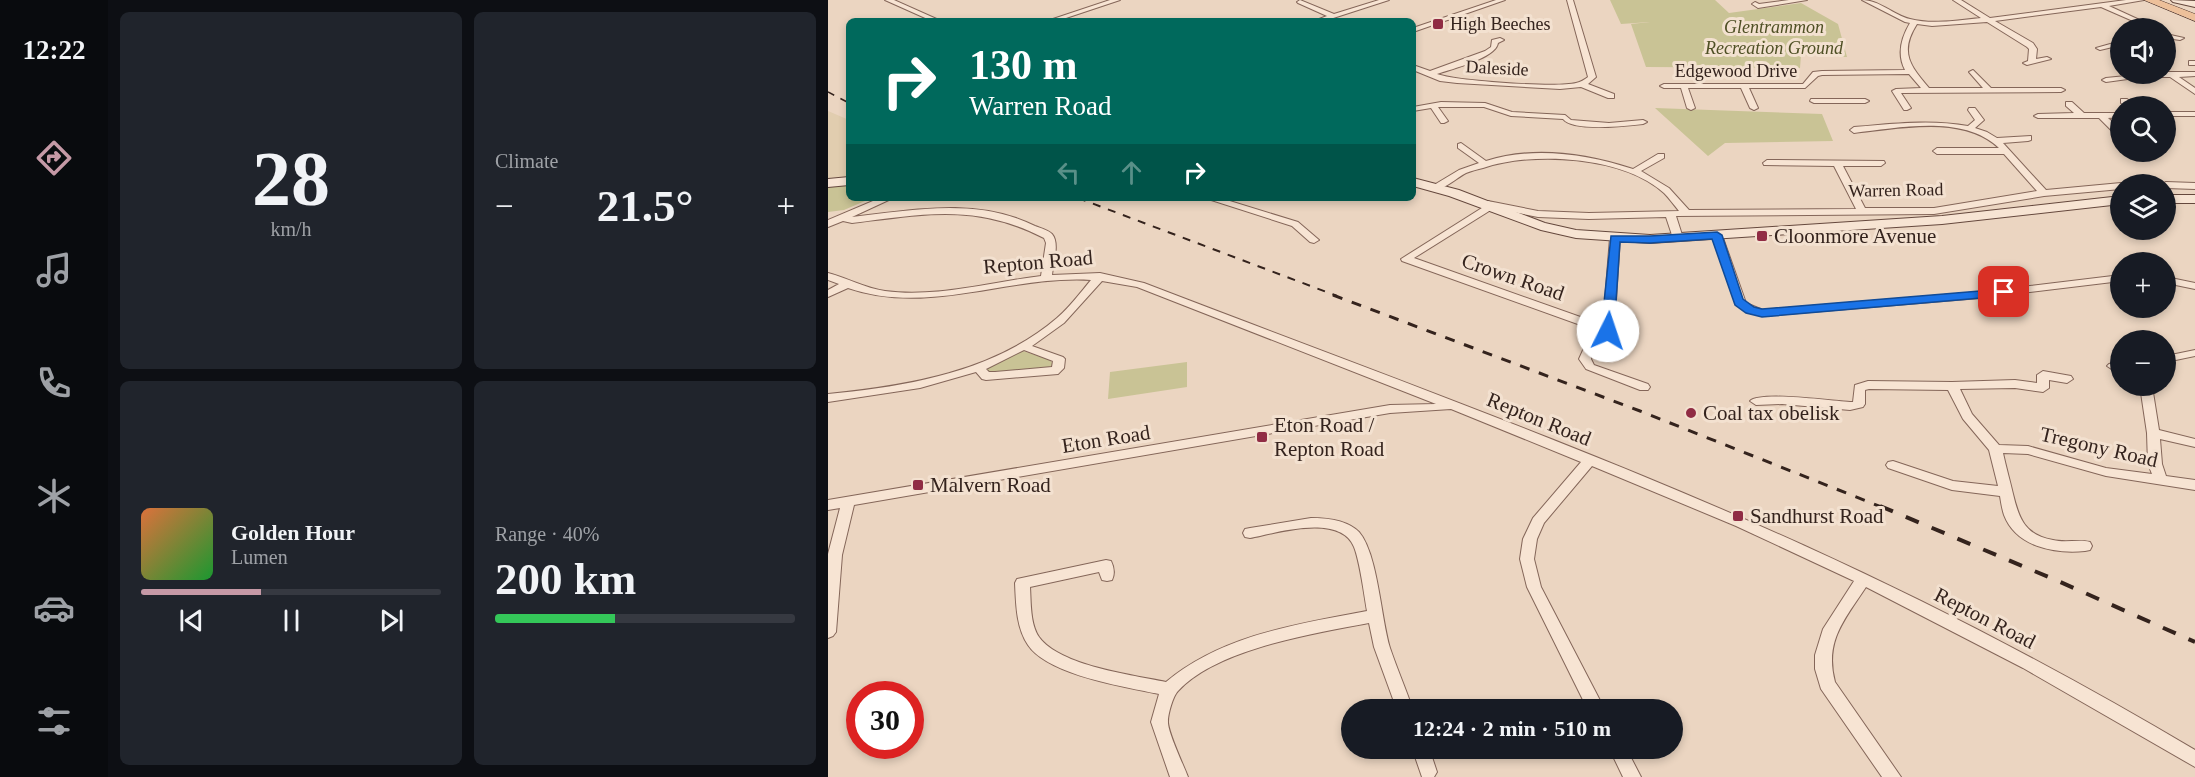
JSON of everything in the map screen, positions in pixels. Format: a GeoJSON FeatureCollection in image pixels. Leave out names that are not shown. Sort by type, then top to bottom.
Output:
{"type":"FeatureCollection","features":[{"type":"Feature","properties":{"kind":"main road"},"geometry":{"type":"LineString","coordinates":[[2149,0],[2195,18]]}},
{"type":"Feature","properties":{"kind":"street"},"geometry":{"type":"LineString","coordinates":[[888,0],[931,18]]}},
{"type":"Feature","properties":{"kind":"street"},"geometry":{"type":"LineString","coordinates":[[1060,18],[1117,0]]}},
{"type":"Feature","properties":{"kind":"street"},"geometry":{"type":"LineString","coordinates":[[1327,18],[1386,0]]}},
{"type":"Feature","properties":{"kind":"street"},"geometry":{"type":"LineString","coordinates":[[1416,29],[1499,0]]}},
{"type":"Feature","properties":{"kind":"street"},"geometry":{"type":"LineString","coordinates":[[1570,0],[1592,77],[1581,84]]}},
{"type":"Feature","properties":{"kind":"street"},"geometry":{"type":"LineString","coordinates":[[1755,4],[1758,6],[1804,0]]}},
{"type":"Feature","properties":{"kind":"street"},"geometry":{"type":"LineString","coordinates":[[1865,0],[1914,23],[1942,24],[2141,0]]}},
{"type":"Feature","properties":{"kind":"street"},"geometry":{"type":"LineString","coordinates":[[1956,0],[2030,45],[2033,49],[2029,62],[2047,59]]}},
{"type":"Feature","properties":{"kind":"street"},"geometry":{"type":"LineString","coordinates":[[2176,0],[2195,4]]}},
{"type":"Feature","properties":{"kind":"street"},"geometry":{"type":"LineString","coordinates":[[1300,2],[1333,16]]}},
{"type":"Feature","properties":{"kind":"street"},"geometry":{"type":"LineString","coordinates":[[2101,5],[2131,18]]}},
{"type":"Feature","properties":{"kind":"street"},"geometry":{"type":"LineString","coordinates":[[1914,23],[1905,44],[1905,61],[1911,72],[1927,90]]}},
{"type":"Feature","properties":{"kind":"street"},"geometry":{"type":"LineString","coordinates":[[2176,37],[2180,38]]}},
{"type":"Feature","properties":{"kind":"street"},"geometry":{"type":"LineString","coordinates":[[1430,74],[1488,52],[1494,48],[1494,42],[1500,40]]}},
{"type":"Feature","properties":{"kind":"street"},"geometry":{"type":"LineString","coordinates":[[2100,48],[2110,46]]}},
{"type":"Feature","properties":{"kind":"street","name":"Daleside"},"geometry":{"type":"LineString","coordinates":[[1416,68],[1457,81],[1560,87],[1581,84]]}},
{"type":"Feature","properties":{"kind":"street","name":"Edgewood Drive"},"geometry":{"type":"LineString","coordinates":[[1664,86],[1805,86],[1816,74],[1822,73],[1911,72]]}},
{"type":"Feature","properties":{"kind":"street"},"geometry":{"type":"LineString","coordinates":[[1973,72],[1989,90]]}},
{"type":"Feature","properties":{"kind":"street"},"geometry":{"type":"LineString","coordinates":[[2176,74],[2195,74]]}},
{"type":"Feature","properties":{"kind":"street"},"geometry":{"type":"LineString","coordinates":[[2176,78],[2195,92]]}},
{"type":"Feature","properties":{"kind":"street"},"geometry":{"type":"LineString","coordinates":[[2106,80],[2110,79]]}},
{"type":"Feature","properties":{"kind":"street"},"geometry":{"type":"LineString","coordinates":[[1581,84],[1611,96]]}},
{"type":"Feature","properties":{"kind":"street"},"geometry":{"type":"LineString","coordinates":[[1805,86],[1819,111]]}},
{"type":"Feature","properties":{"kind":"street"},"geometry":{"type":"LineString","coordinates":[[1684,87],[1691,108]]}},
{"type":"Feature","properties":{"kind":"street"},"geometry":{"type":"LineString","coordinates":[[1744,87],[1754,108]]}},
{"type":"Feature","properties":{"kind":"street"},"geometry":{"type":"LineString","coordinates":[[1907,108],[1896,90],[2061,90]]}},
{"type":"Feature","properties":{"kind":"street"},"geometry":{"type":"LineString","coordinates":[[1959,91],[1980,120],[1971,127]]}},
{"type":"Feature","properties":{"kind":"street"},"geometry":{"type":"LineString","coordinates":[[1814,101],[1865,101]]}},
{"type":"Feature","properties":{"kind":"street"},"geometry":{"type":"LineString","coordinates":[[2069,104],[2080,115]]}},
{"type":"Feature","properties":{"kind":"street"},"geometry":{"type":"LineString","coordinates":[[1416,108],[1433,105],[1485,105],[1511,114],[1568,114],[1569,122],[1573,123],[1609,125],[1639,121]]}},
{"type":"Feature","properties":{"kind":"street"},"geometry":{"type":"LineString","coordinates":[[1433,105],[1444,121]]}},
{"type":"Feature","properties":{"kind":"street"},"geometry":{"type":"LineString","coordinates":[[2044,114],[2110,115]]}},
{"type":"Feature","properties":{"kind":"street"},"geometry":{"type":"LineString","coordinates":[[2176,114],[2195,114]]}},
{"type":"Feature","properties":{"kind":"street"},"geometry":{"type":"LineString","coordinates":[[2101,115],[2110,123]]}},
{"type":"Feature","properties":{"kind":"street"},"geometry":{"type":"LineString","coordinates":[[1859,128],[1947,124],[1971,127],[1996,141],[2044,193]]}},
{"type":"Feature","properties":{"kind":"street"},"geometry":{"type":"LineString","coordinates":[[1996,141],[2021,137]]}},
{"type":"Feature","properties":{"kind":"street"},"geometry":{"type":"LineString","coordinates":[[1461,146],[1485,164]]}},
{"type":"Feature","properties":{"kind":"street"},"geometry":{"type":"LineString","coordinates":[[1936,151],[2006,151]]}},
{"type":"Feature","properties":{"kind":"street"},"geometry":{"type":"LineString","coordinates":[[1437,188],[1463,171],[1485,164],[1527,157],[1550,156],[1606,162],[1635,171],[1670,192],[1686,213]]}},
{"type":"Feature","properties":{"kind":"street"},"geometry":{"type":"LineString","coordinates":[[1635,171],[1661,156]]}},
{"type":"Feature","properties":{"kind":"street"},"geometry":{"type":"LineString","coordinates":[[1767,163],[1881,163]]}},
{"type":"Feature","properties":{"kind":"street"},"geometry":{"type":"LineString","coordinates":[[1837,163],[1861,210]]}},
{"type":"Feature","properties":{"kind":"street"},"geometry":{"type":"LineString","coordinates":[[828,183],[846,182]]}},
{"type":"Feature","properties":{"kind":"street","name":"Warren Road"},"geometry":{"type":"LineString","coordinates":[[1416,183],[1472,200],[1541,226],[1615,238],[1678,238],[1942,220],[2110,201]]}},
{"type":"Feature","properties":{"kind":"street"},"geometry":{"type":"LineString","coordinates":[[2176,185],[2195,186]]}},
{"type":"Feature","properties":{"kind":"street","name":"Warren Road"},"geometry":{"type":"LineString","coordinates":[[1472,200],[1557,216],[1861,210],[1934,211],[2044,193],[2110,187]]}},
{"type":"Feature","properties":{"kind":"street"},"geometry":{"type":"LineString","coordinates":[[2176,199],[2195,199]]}},
{"type":"Feature","properties":{"kind":"street"},"geometry":{"type":"LineString","coordinates":[[828,224],[881,201]]}},
{"type":"Feature","properties":{"kind":"street"},"geometry":{"type":"LineString","coordinates":[[955,209],[959,201]]}},
{"type":"Feature","properties":{"kind":"street"},"geometry":{"type":"LineString","coordinates":[[1220,201],[1295,224],[1314,240]]}},
{"type":"Feature","properties":{"kind":"street","name":"Crown Road"},"geometry":{"type":"LineString","coordinates":[[1489,208],[1406,259],[1608,331]]}},
{"type":"Feature","properties":{"kind":"street"},"geometry":{"type":"LineString","coordinates":[[842,218],[852,220],[955,209],[981,211],[1000,216],[1048,236],[1051,243],[1046,279]]}},
{"type":"Feature","properties":{"kind":"street"},"geometry":{"type":"LineString","coordinates":[[1670,214],[1678,238]]}},
{"type":"Feature","properties":{"kind":"street"},"geometry":{"type":"LineString","coordinates":[[1717,235],[1737,299],[1741,305],[1762,313],[1980,295],[2110,279]]}},
{"type":"Feature","properties":{"kind":"street"},"geometry":{"type":"LineString","coordinates":[[1615,238],[1608,331],[1588,351],[1585,359],[1590,367],[1644,387]]}},
{"type":"Feature","properties":{"kind":"street","name":"Repton Road"},"geometry":{"type":"LineString","coordinates":[[828,276],[874,292],[916,296],[1046,279],[1100,276],[1120,278],[1140,285],[1453,407],[1741,524],[1985,639],[2135,722],[2195,759]]}},
{"type":"Feature","properties":{"kind":"street"},"geometry":{"type":"LineString","coordinates":[[828,398],[867,394],[929,382],[978,367],[1023,346],[1059,321],[1100,276]]}},
{"type":"Feature","properties":{"kind":"street"},"geometry":{"type":"LineString","coordinates":[[2176,282],[2195,286]]}},
{"type":"Feature","properties":{"kind":"street"},"geometry":{"type":"LineString","coordinates":[[828,294],[847,284]]}},
{"type":"Feature","properties":{"kind":"street"},"geometry":{"type":"LineString","coordinates":[[978,367],[986,376],[1058,368],[1059,359],[1023,346]]}},
{"type":"Feature","properties":{"kind":"street"},"geometry":{"type":"LineString","coordinates":[[2176,357],[2195,353]]}},
{"type":"Feature","properties":{"kind":"street"},"geometry":{"type":"LineString","coordinates":[[1756,401],[1782,400],[1850,406],[1858,404],[1859,388],[1868,385],[2015,384],[2043,388],[2043,375],[2067,379]]}},
{"type":"Feature","properties":{"kind":"street"},"geometry":{"type":"LineString","coordinates":[[1952,386],[1967,416],[1995,449],[2011,515],[2025,532],[2052,546],[2068,549],[2085,546]]}},
{"type":"Feature","properties":{"kind":"street"},"geometry":{"type":"LineString","coordinates":[[1390,409],[1410,390]]}},
{"type":"Feature","properties":{"kind":"street"},"geometry":{"type":"LineString","coordinates":[[2147,396],[2155,464],[2161,481]]}},
{"type":"Feature","properties":{"kind":"street","name":"Eton Road"},"geometry":{"type":"LineString","coordinates":[[828,505],[1390,409],[1453,407]]}},
{"type":"Feature","properties":{"kind":"street"},"geometry":{"type":"LineString","coordinates":[[2153,433],[2195,443]]}},
{"type":"Feature","properties":{"kind":"street","name":"Tregony Road"},"geometry":{"type":"LineString","coordinates":[[1995,449],[2028,450],[2106,472],[2195,485]]}},
{"type":"Feature","properties":{"kind":"street"},"geometry":{"type":"LineString","coordinates":[[1588,461],[1538,521],[1530,539],[1527,559],[1534,587],[1591,699]]}},
{"type":"Feature","properties":{"kind":"street"},"geometry":{"type":"LineString","coordinates":[[1893,465],[1952,485],[2006,492]]}},
{"type":"Feature","properties":{"kind":"street"},"geometry":{"type":"LineString","coordinates":[[828,632],[835,555],[848,502]]}},
{"type":"Feature","properties":{"kind":"street"},"geometry":{"type":"LineString","coordinates":[[1250,533],[1309,524],[1329,524],[1346,528],[1356,536],[1361,546],[1382,647],[1401,699]]}},
{"type":"Feature","properties":{"kind":"street"},"geometry":{"type":"LineString","coordinates":[[1107,576],[1106,565],[1022,583],[1027,625],[1035,643],[1049,657],[1073,667],[1169,689]]}},
{"type":"Feature","properties":{"kind":"street"},"geometry":{"type":"LineString","coordinates":[[1863,580],[1825,640],[1821,655],[1822,670],[1827,684],[1892,777]]}},
{"type":"Feature","properties":{"kind":"street"},"geometry":{"type":"LineString","coordinates":[[1179,777],[1160,722],[1169,689],[1190,672],[1219,656],[1242,647],[1304,629],[1374,616]]}},
{"type":"Feature","properties":{"kind":"street"},"geometry":{"type":"LineString","coordinates":[[1424,759],[1428,772]]}},
{"type":"Feature","properties":{"kind":"street"},"geometry":{"type":"LineString","coordinates":[[1623,759],[1632,777]]}},
{"type":"Feature","properties":{"kind":"shaded area"},"geometry":{"type":"Polygon","coordinates":[[[828,111],[846,119],[846,176],[828,178],[828,111]]]}},
{"type":"Feature","properties":{"kind":"green space","name":"Glentrammon Recreation Ground"},"geometry":{"type":"Polygon","coordinates":[[[1610,0],[1715,0],[1729,13],[1801,3],[1838,24],[1847,57],[1801,55],[1800,68],[1646,67],[1631,24],[1650,22],[1621,24],[1610,0]]]}},
{"type":"Feature","properties":{"kind":"green space"},"geometry":{"type":"Polygon","coordinates":[[[1655,108],[1822,114],[1833,141],[1725,143],[1708,156],[1655,108]]]}},
{"type":"Feature","properties":{"kind":"green space"},"geometry":{"type":"Polygon","coordinates":[[[846,184],[846,201],[865,201],[844,210],[828,212],[828,186],[846,184]]]}},
{"type":"Feature","properties":{"kind":"green space"},"geometry":{"type":"Polygon","coordinates":[[[1020,350],[1050,360],[1054,365],[1052,368],[991,374],[984,366],[1020,350]]]}},
{"type":"Feature","properties":{"kind":"green space"},"geometry":{"type":"Polygon","coordinates":[[[1187,362],[1187,387],[1108,399],[1110,372],[1187,362]]]}},
{"type":"Feature","properties":{"kind":"railway"},"geometry":{"type":"LineString","coordinates":[[828,92],[846,101]]}},
{"type":"Feature","properties":{"kind":"railway"},"geometry":{"type":"LineString","coordinates":[[1086,201],[1337,296]]}},
{"type":"Feature","properties":{"kind":"railway"},"geometry":{"type":"LineString","coordinates":[[1333,295],[1640,411],[1884,508]]}},
{"type":"Feature","properties":{"kind":"railway"},"geometry":{"type":"LineString","coordinates":[[1880,506],[2195,642]]}},
{"type":"Feature","properties":{"kind":"place","name":"High Beeches"},"geometry":{"type":"Point","coordinates":[1438,24]}},
{"type":"Feature","properties":{"kind":"place","name":"Cloonmore Avenue"},"geometry":{"type":"Point","coordinates":[1762,236]}},
{"type":"Feature","properties":{"kind":"place","name":"Coal tax obelisk"},"geometry":{"type":"Point","coordinates":[1691,413]}},
{"type":"Feature","properties":{"kind":"place","name":"Eton Road / Repton Road"},"geometry":{"type":"Point","coordinates":[1262,437]}},
{"type":"Feature","properties":{"kind":"place","name":"Malvern Road"},"geometry":{"type":"Point","coordinates":[918,485]}},
{"type":"Feature","properties":{"kind":"place","name":"Sandhurst Road"},"geometry":{"type":"Point","coordinates":[1738,516]}},
{"type":"Feature","properties":{"kind":"route"},"geometry":{"type":"LineString","coordinates":[[1608,331],[1615,238],[1650,240],[1717,235],[1737,299],[1741,305],[1762,313],[2004,292]]}}]}
